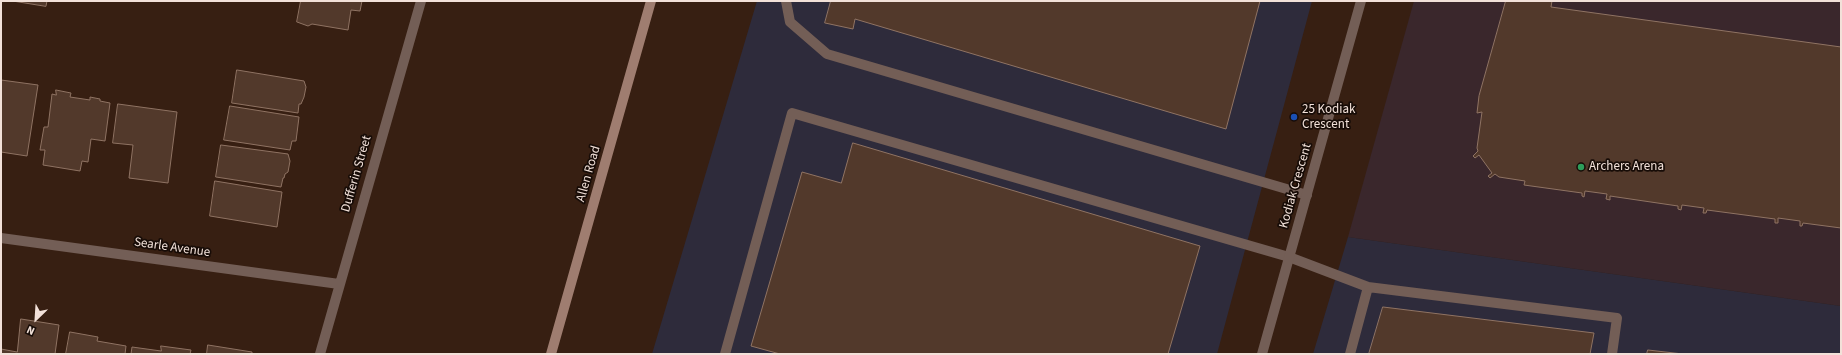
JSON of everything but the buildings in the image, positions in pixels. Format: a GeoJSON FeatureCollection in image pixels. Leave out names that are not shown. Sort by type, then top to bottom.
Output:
{"type":"FeatureCollection","features":[{"type":"Feature","properties":{"kind":"main road","name":"Allen Road"},"geometry":{"type":"LineString","coordinates":[[551,354],[651,1]]}},
{"type":"Feature","properties":{"kind":"street","name":"Dufferin Street"},"geometry":{"type":"LineString","coordinates":[[320,354],[421,1]]}},
{"type":"Feature","properties":{"kind":"street"},"geometry":{"type":"LineString","coordinates":[[786,1],[790,22],[827,54],[1307,195]]}},
{"type":"Feature","properties":{"kind":"street","name":"Kodiak Crescent"},"geometry":{"type":"LineString","coordinates":[[1262,354],[1361,1]]}},
{"type":"Feature","properties":{"kind":"street"},"geometry":{"type":"LineString","coordinates":[[725,354],[792,113],[1289,257],[1368,287],[1617,318],[1612,354]]}},
{"type":"Feature","properties":{"kind":"street","name":"Searle Avenue"},"geometry":{"type":"LineString","coordinates":[[1,238],[339,284]]}},
{"type":"Feature","properties":{"kind":"street"},"geometry":{"type":"LineString","coordinates":[[1350,354],[1368,287]]}},
{"type":"Feature","properties":{"kind":"shaded area"},"geometry":{"type":"Polygon","coordinates":[[[757,1],[1312,1],[1217,354],[652,354],[757,1]]]}},
{"type":"Feature","properties":{"kind":"shaded area"},"geometry":{"type":"Polygon","coordinates":[[[1414,1],[1841,1],[1841,306],[1348,237],[1414,1]]]}},
{"type":"Feature","properties":{"kind":"shaded area"},"geometry":{"type":"Polygon","coordinates":[[[1348,237],[1841,306],[1841,354],[1313,354],[1348,237]]]}},
{"type":"Feature","properties":{"kind":"place","name":"25 Kodiak Crescent"},"geometry":{"type":"Point","coordinates":[1294,117]}},
{"type":"Feature","properties":{"kind":"place","name":"Archers Arena"},"geometry":{"type":"Point","coordinates":[1581,167]}}]}
